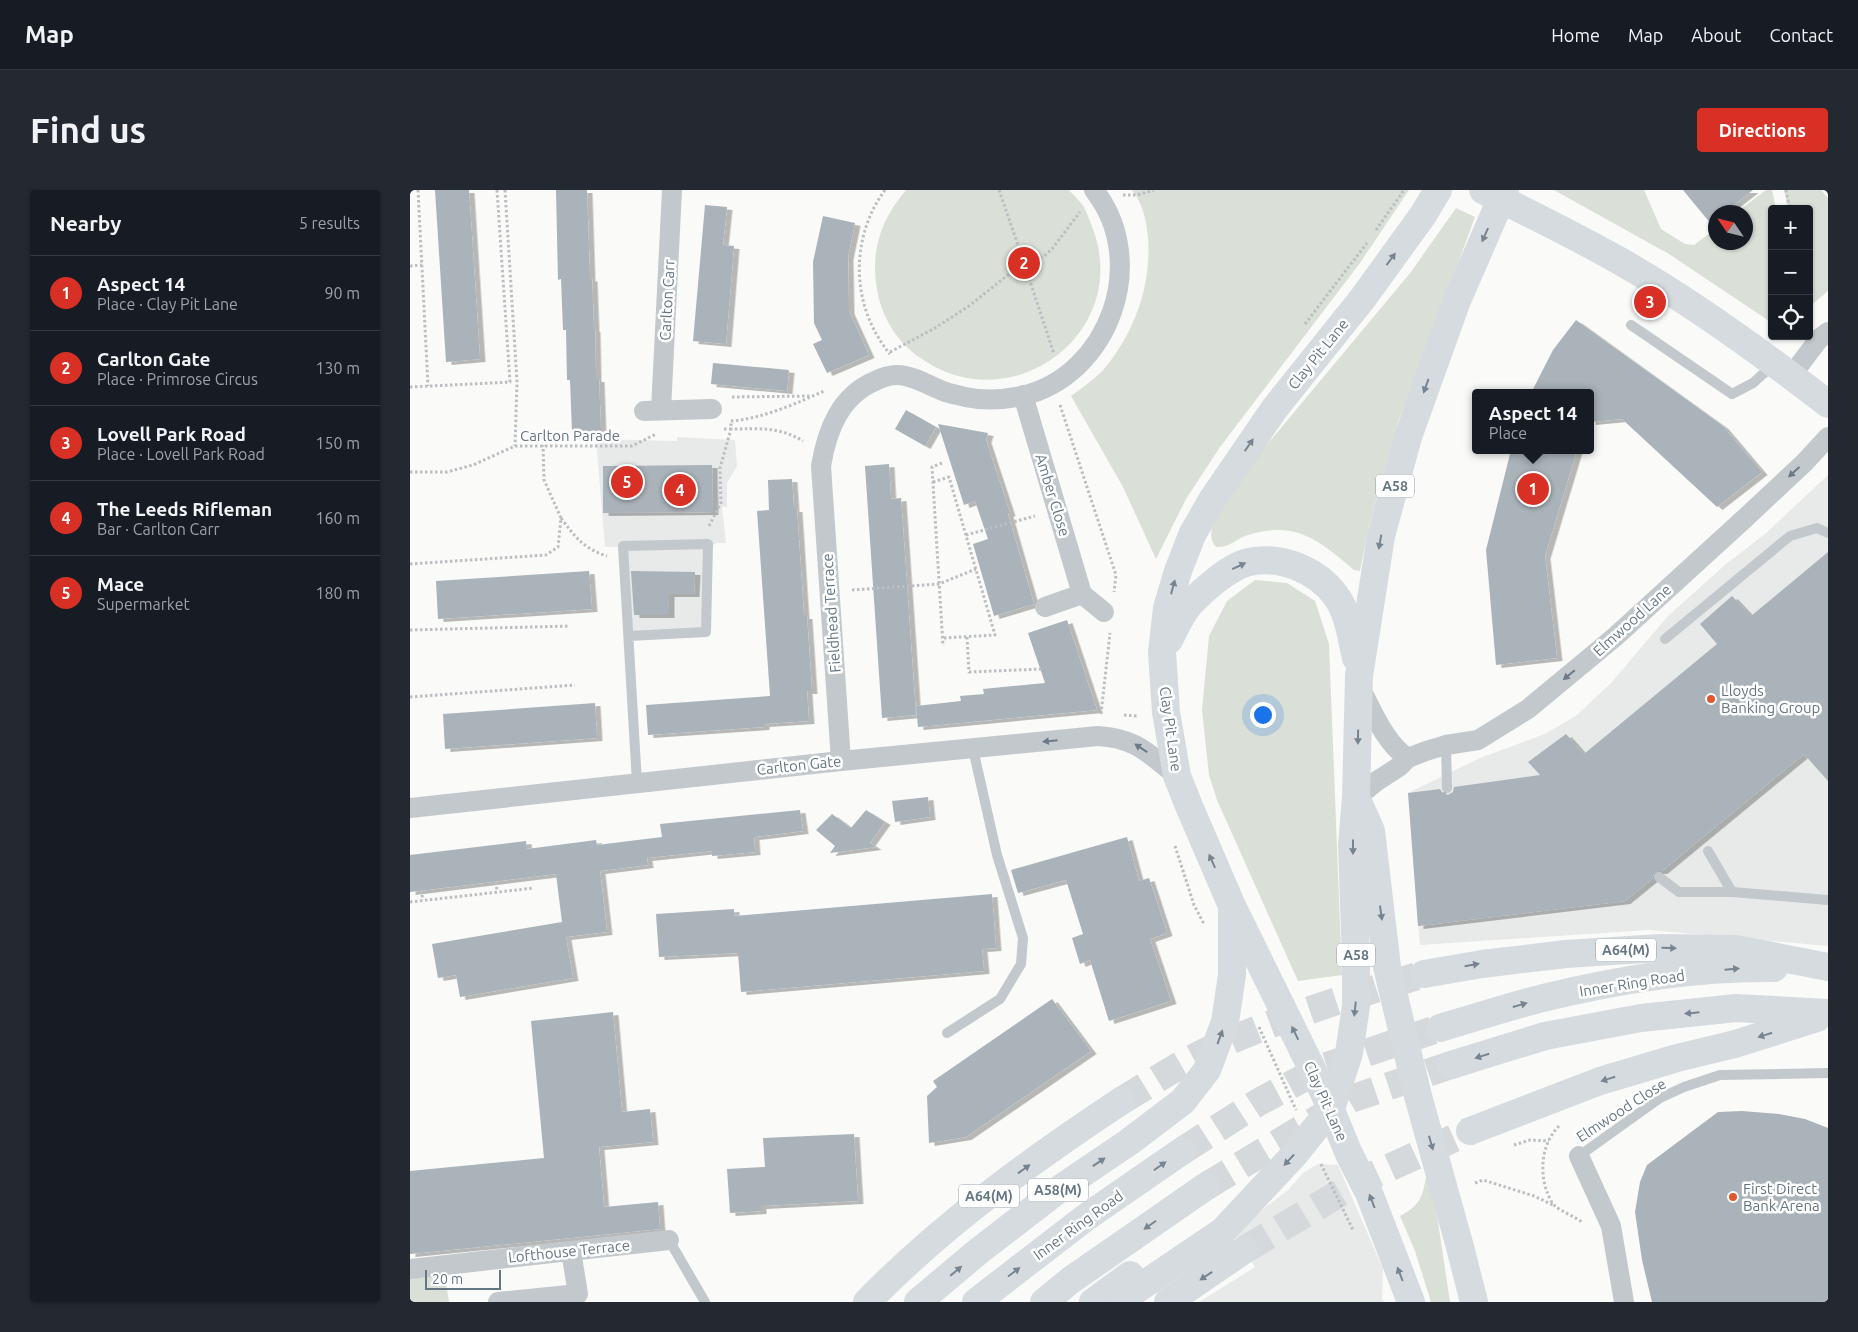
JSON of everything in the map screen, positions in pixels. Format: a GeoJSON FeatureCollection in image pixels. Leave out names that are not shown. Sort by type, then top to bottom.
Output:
{"type":"FeatureCollection","features":[{"type":"Feature","properties":{"kind":"main road","name":"Clay Pit Lane"},"geometry":{"type":"LineString","coordinates":[[1411,1302],[1369,1193],[1349,1154],[1331,1109],[1232,906],[1177,776],[1166,712],[1162,652],[1167,608],[1178,571],[1192,535],[1212,500],[1274,408],[1363,298],[1423,215],[1438,190]]}},
{"type":"Feature","properties":{"kind":"main road"},"geometry":{"type":"LineString","coordinates":[[1483,190],[1619,260],[1706,315],[1783,369],[1828,404]]}},
{"type":"Feature","properties":{"kind":"main road","name":"A58"},"geometry":{"type":"LineString","coordinates":[[1331,1109],[1349,1053],[1356,1006],[1352,845],[1356,798],[1359,681],[1381,536],[1408,437],[1456,302],[1505,190]]}},
{"type":"Feature","properties":{"kind":"main road"},"geometry":{"type":"LineString","coordinates":[[1162,652],[1189,605],[1232,569],[1248,562],[1286,562],[1306,570],[1323,582],[1337,597],[1347,617],[1359,681]]}},
{"type":"Feature","properties":{"kind":"main road","name":"A58"},"geometry":{"type":"LineString","coordinates":[[1356,798],[1371,831],[1390,976],[1418,1096],[1474,1302]]}},
{"type":"Feature","properties":{"kind":"main road","name":"A58(M)"},"geometry":{"type":"LineString","coordinates":[[918,1302],[980,1250],[1058,1190],[1129,1142],[1183,1100],[1207,1070],[1225,1022],[1228,1004],[1232,974],[1232,906]]}},
{"type":"Feature","properties":{"kind":"main road","name":"A64(M)"},"geometry":{"type":"LineString","coordinates":[[1424,974],[1482,964],[1566,954],[1660,948],[1736,949],[1828,968]]}},
{"type":"Feature","properties":{"kind":"main road","name":"Inner Ring Road"},"geometry":{"type":"LineString","coordinates":[[1440,1028],[1543,998],[1645,977],[1753,968],[1828,968]]}},
{"type":"Feature","properties":{"kind":"main road"},"geometry":{"type":"LineString","coordinates":[[1451,1065],[1545,1036],[1641,1018],[1736,1008],[1828,1014]]}},
{"type":"Feature","properties":{"kind":"main road"},"geometry":{"type":"LineString","coordinates":[[1470,1131],[1600,1081],[1677,1058],[1735,1044],[1828,1014]]}},
{"type":"Feature","properties":{"kind":"main road","name":"A64(M)"},"geometry":{"type":"LineString","coordinates":[[867,1302],[945,1232],[1018,1173],[1121,1101]]}},
{"type":"Feature","properties":{"kind":"main road"},"geometry":{"type":"LineString","coordinates":[[1118,1302],[1223,1231],[1267,1185],[1304,1128],[1331,1109]]}},
{"type":"Feature","properties":{"kind":"main road"},"geometry":{"type":"LineString","coordinates":[[1304,1128],[1335,1141],[1349,1154]]}},
{"type":"Feature","properties":{"kind":"main road","name":"Inner Ring Road"},"geometry":{"type":"LineString","coordinates":[[976,1302],[1084,1218],[1182,1151]]}},
{"type":"Feature","properties":{"kind":"main road"},"geometry":{"type":"LineString","coordinates":[[1093,1302],[1267,1185]]}},
{"type":"Feature","properties":{"kind":"main road"},"geometry":{"type":"LineString","coordinates":[[1044,1302],[1071,1280],[1205,1187]]}},
{"type":"Feature","properties":{"kind":"main road"},"geometry":{"type":"LineString","coordinates":[[1168,1302],[1244,1250]]}},
{"type":"Feature","properties":{"kind":"street","name":"Carlton Carr"},"geometry":{"type":"LineString","coordinates":[[672,190],[653,411],[712,409]]}},
{"type":"Feature","properties":{"kind":"street","name":"Fieldhead Terrace"},"geometry":{"type":"LineString","coordinates":[[841,761],[821,466],[824,446],[835,417],[854,393],[876,380],[898,375],[967,398],[987,400],[1023,395],[1057,381],[1074,368],[1088,355],[1100,339],[1109,321],[1119,288],[1121,269],[1115,232],[1109,214],[1096,192]]}},
{"type":"Feature","properties":{"kind":"street"},"geometry":{"type":"LineString","coordinates":[[1783,369],[1816,344],[1828,332]]}},
{"type":"Feature","properties":{"kind":"street","name":"Amber Close"},"geometry":{"type":"LineString","coordinates":[[1023,395],[1082,594]]}},
{"type":"Feature","properties":{"kind":"street","name":"Elmwood Lane"},"geometry":{"type":"LineString","coordinates":[[1356,798],[1408,758],[1446,745],[1478,740],[1528,709],[1616,636],[1804,463],[1828,437]]}},
{"type":"Feature","properties":{"kind":"street"},"geometry":{"type":"LineString","coordinates":[[1045,607],[1082,594],[1109,613]]}},
{"type":"Feature","properties":{"kind":"street"},"geometry":{"type":"LineString","coordinates":[[1359,681],[1387,737],[1402,755],[1408,758]]}},
{"type":"Feature","properties":{"kind":"street","name":"Carlton Gate"},"geometry":{"type":"LineString","coordinates":[[410,808],[841,761],[1098,736],[1114,737],[1139,746],[1177,776]]}},
{"type":"Feature","properties":{"kind":"street"},"geometry":{"type":"LineString","coordinates":[[1579,1156],[1611,1226],[1624,1302]]}},
{"type":"Feature","properties":{"kind":"street","name":"Lofthouse Terrace"},"geometry":{"type":"LineString","coordinates":[[410,1269],[669,1240]]}},
{"type":"Feature","properties":{"kind":"street"},"geometry":{"type":"LineString","coordinates":[[498,1302],[578,1294],[571,1251]]}},
{"type":"Feature","properties":{"kind":"lane"},"geometry":{"type":"LineString","coordinates":[[1631,325],[1732,394],[1783,369]]}},
{"type":"Feature","properties":{"kind":"lane"},"geometry":{"type":"LineString","coordinates":[[1665,639],[1790,536],[1817,528],[1828,533]]}},
{"type":"Feature","properties":{"kind":"lane"},"geometry":{"type":"LineString","coordinates":[[629,636],[706,632],[708,544],[623,546],[636,783]]}},
{"type":"Feature","properties":{"kind":"lane"},"geometry":{"type":"LineString","coordinates":[[1446,745],[1447,788]]}},
{"type":"Feature","properties":{"kind":"lane"},"geometry":{"type":"LineString","coordinates":[[947,1033],[1000,999],[1021,964],[1023,938],[998,854],[973,749]]}},
{"type":"Feature","properties":{"kind":"lane"},"geometry":{"type":"LineString","coordinates":[[1708,851],[1732,892]]}},
{"type":"Feature","properties":{"kind":"lane"},"geometry":{"type":"LineString","coordinates":[[1659,877],[1679,892],[1732,892],[1828,900]]}},
{"type":"Feature","properties":{"kind":"lane","name":"Elmwood Close"},"geometry":{"type":"LineString","coordinates":[[1579,1156],[1660,1098],[1684,1087],[1720,1075],[1828,1073]]}},
{"type":"Feature","properties":{"kind":"lane"},"geometry":{"type":"LineString","coordinates":[[669,1240],[705,1302]]}},
{"type":"Feature","properties":{"kind":"path"},"geometry":{"type":"LineString","coordinates":[[418,190],[428,386]]}},
{"type":"Feature","properties":{"kind":"path"},"geometry":{"type":"LineString","coordinates":[[410,387],[510,382],[497,190]]}},
{"type":"Feature","properties":{"kind":"path"},"geometry":{"type":"LineString","coordinates":[[505,190],[517,382],[515,446]]}},
{"type":"Feature","properties":{"kind":"path"},"geometry":{"type":"LineString","coordinates":[[885,190],[871,214],[860,246],[859,279],[861,295],[868,318],[888,352],[910,373],[923,382]]}},
{"type":"Feature","properties":{"kind":"path"},"geometry":{"type":"LineString","coordinates":[[999,190],[1021,254]]}},
{"type":"Feature","properties":{"kind":"path"},"geometry":{"type":"LineString","coordinates":[[1021,254],[1030,258],[1043,257],[1072,225],[1096,192],[1137,196],[1154,190]]}},
{"type":"Feature","properties":{"kind":"path"},"geometry":{"type":"LineString","coordinates":[[1786,190],[1789,205]]}},
{"type":"Feature","properties":{"kind":"path"},"geometry":{"type":"LineString","coordinates":[[1021,254],[1015,263],[1022,270],[1030,266],[1030,258]]}},
{"type":"Feature","properties":{"kind":"path"},"geometry":{"type":"LineString","coordinates":[[410,266],[422,265]]}},
{"type":"Feature","properties":{"kind":"path"},"geometry":{"type":"LineString","coordinates":[[881,357],[935,328],[969,306],[1018,268]]}},
{"type":"Feature","properties":{"kind":"path"},"geometry":{"type":"LineString","coordinates":[[1026,269],[1056,358],[1059,403],[1116,575],[1109,613],[1101,713]]}},
{"type":"Feature","properties":{"kind":"path"},"geometry":{"type":"LineString","coordinates":[[708,544],[709,526],[721,503],[720,468],[731,429],[731,421],[744,420],[814,396],[826,390]]}},
{"type":"Feature","properties":{"kind":"path"},"geometry":{"type":"LineString","coordinates":[[712,409],[714,398],[814,396]]}},
{"type":"Feature","properties":{"kind":"path"},"geometry":{"type":"LineString","coordinates":[[721,430],[770,428],[795,436],[814,448],[821,466]]}},
{"type":"Feature","properties":{"kind":"path","name":"Carlton Parade"},"geometry":{"type":"LineString","coordinates":[[410,472],[447,472],[473,465],[515,446],[632,446],[662,432]]}},
{"type":"Feature","properties":{"kind":"path"},"geometry":{"type":"LineString","coordinates":[[543,445],[544,480],[561,518],[576,538],[593,552],[624,560]]}},
{"type":"Feature","properties":{"kind":"path"},"geometry":{"type":"LineString","coordinates":[[942,463],[932,467],[943,646]]}},
{"type":"Feature","properties":{"kind":"path"},"geometry":{"type":"LineString","coordinates":[[933,482],[949,478],[995,635],[943,638]]}},
{"type":"Feature","properties":{"kind":"path"},"geometry":{"type":"LineString","coordinates":[[966,535],[1057,510]]}},
{"type":"Feature","properties":{"kind":"path"},"geometry":{"type":"LineString","coordinates":[[410,564],[546,554],[558,547],[561,518]]}},
{"type":"Feature","properties":{"kind":"path"},"geometry":{"type":"LineString","coordinates":[[829,592],[939,584],[976,569]]}},
{"type":"Feature","properties":{"kind":"path"},"geometry":{"type":"LineString","coordinates":[[410,630],[570,626]]}},
{"type":"Feature","properties":{"kind":"path"},"geometry":{"type":"LineString","coordinates":[[967,637],[969,672],[1042,669]]}},
{"type":"Feature","properties":{"kind":"path"},"geometry":{"type":"LineString","coordinates":[[410,697],[575,685]]}},
{"type":"Feature","properties":{"kind":"path"},"geometry":{"type":"LineString","coordinates":[[1174,842],[1194,905]]}},
{"type":"Feature","properties":{"kind":"path"},"geometry":{"type":"LineString","coordinates":[[496,882],[498,892]]}},
{"type":"Feature","properties":{"kind":"path"},"geometry":{"type":"LineString","coordinates":[[410,902],[534,888]]}},
{"type":"Feature","properties":{"kind":"path"},"geometry":{"type":"LineString","coordinates":[[422,890],[423,900]]}},
{"type":"Feature","properties":{"kind":"path"},"geometry":{"type":"LineString","coordinates":[[1257,1022],[1304,1128]]}},
{"type":"Feature","properties":{"kind":"path"},"geometry":{"type":"LineString","coordinates":[[1512,1146],[1530,1140],[1549,1141]]}},
{"type":"Feature","properties":{"kind":"path"},"geometry":{"type":"LineString","coordinates":[[1475,1183],[1483,1180],[1534,1196],[1554,1205]]}},
{"type":"Feature","properties":{"kind":"shaded area"},"geometry":{"type":"Polygon","coordinates":[[[906,190],[1069,190],[1084,207],[1088,216],[1094,232],[1100,269],[1095,303],[1079,333],[1056,356],[1026,373],[993,380],[959,376],[925,361],[909,349],[896,334],[882,309],[876,284],[875,269],[878,241],[883,228],[896,202],[906,190]]]}},
{"type":"Feature","properties":{"kind":"shaded area"},"geometry":{"type":"Polygon","coordinates":[[[1132,190],[1409,190],[1360,263],[1220,447],[1186,499],[1156,559],[1123,487],[1071,396],[1104,369],[1125,338],[1140,304],[1148,267],[1147,229],[1144,213],[1132,190]]]}},
{"type":"Feature","properties":{"kind":"shaded area"},"geometry":{"type":"Polygon","coordinates":[[[1554,190],[1644,190],[1661,229],[1685,244],[1694,245],[1708,234],[1708,250],[1753,250],[1753,205],[1746,205],[1766,190],[1772,190],[1775,205],[1768,205],[1768,320],[1669,254],[1554,190]]]}},
{"type":"Feature","properties":{"kind":"shaded area"},"geometry":{"type":"Polygon","coordinates":[[[1784,190],[1821,190],[1828,198],[1828,291],[1813,304],[1813,205],[1787,205],[1784,190]]]}},
{"type":"Feature","properties":{"kind":"shaded area"},"geometry":{"type":"Polygon","coordinates":[[[1456,208],[1475,217],[1398,422],[1369,526],[1360,571],[1354,570],[1318,542],[1293,532],[1280,530],[1265,531],[1248,535],[1229,545],[1216,547],[1211,535],[1214,520],[1255,459],[1411,272],[1456,208]]]}},
{"type":"Feature","properties":{"kind":"shaded area"},"geometry":{"type":"Polygon","coordinates":[[[677,437],[735,440],[737,466],[727,483],[727,507],[722,507],[726,543],[716,543],[703,551],[704,629],[627,635],[618,547],[605,547],[596,439],[677,441],[677,437]]]}},
{"type":"Feature","properties":{"kind":"shaded area","name":"Lloyds Banking Group"},"geometry":{"type":"Polygon","coordinates":[[[1828,475],[1828,946],[1649,930],[1420,945],[1408,793],[1480,758],[1545,734],[1577,715],[1611,683],[1668,616],[1726,564],[1765,534],[1828,475]]]}},
{"type":"Feature","properties":{"kind":"shaded area"},"geometry":{"type":"Polygon","coordinates":[[[1255,580],[1287,583],[1315,601],[1329,644],[1342,975],[1298,981],[1217,800],[1209,775],[1202,710],[1209,636],[1227,601],[1255,580]]]}},
{"type":"Feature","properties":{"kind":"shaded area"},"geometry":{"type":"Polygon","coordinates":[[[1318,1164],[1338,1165],[1383,1269],[1382,1299],[1384,1302],[1199,1302],[1255,1267],[1233,1232],[1288,1190],[1303,1173],[1318,1164]]]}},
{"type":"Feature","properties":{"kind":"shaded area"},"geometry":{"type":"Polygon","coordinates":[[[1427,1172],[1438,1222],[1450,1302],[1431,1302],[1415,1251],[1400,1216],[1413,1208],[1417,1203],[1424,1187],[1427,1172]]]}},
{"type":"Feature","properties":{"kind":"shaded area"},"geometry":{"type":"Polygon","coordinates":[[[443,1265],[449,1302],[410,1302],[410,1269],[443,1265]]]}},
{"type":"Feature","properties":{"kind":"building"},"geometry":{"type":"Polygon","coordinates":[[[435,190],[469,190],[480,359],[446,362],[435,190]]]}},
{"type":"Feature","properties":{"kind":"building"},"geometry":{"type":"Polygon","coordinates":[[[556,190],[587,190],[590,279],[592,278],[596,379],[599,379],[601,431],[572,432],[570,380],[567,380],[566,330],[563,330],[561,279],[558,280],[556,190]]]}},
{"type":"Feature","properties":{"kind":"building"},"geometry":{"type":"Polygon","coordinates":[[[1683,190],[1753,190],[1734,205],[1708,205],[1708,220],[1683,190]]]}},
{"type":"Feature","properties":{"kind":"building"},"geometry":{"type":"Polygon","coordinates":[[[705,205],[727,207],[723,245],[734,246],[726,344],[693,341],[705,205]]]}},
{"type":"Feature","properties":{"kind":"building"},"geometry":{"type":"Polygon","coordinates":[[[823,216],[855,223],[848,257],[849,311],[869,355],[827,373],[813,344],[822,340],[814,323],[813,262],[823,216]]]}},
{"type":"Feature","properties":{"kind":"building"},"geometry":{"type":"Polygon","coordinates":[[[1576,320],[1723,426],[1762,472],[1717,507],[1622,419],[1594,422],[1594,389],[1533,389],[1553,350],[1576,320]]]}},
{"type":"Feature","properties":{"kind":"building"},"geometry":{"type":"Polygon","coordinates":[[[713,363],[789,370],[787,391],[711,384],[713,363]]]}},
{"type":"Feature","properties":{"kind":"building"},"geometry":{"type":"Polygon","coordinates":[[[906,410],[936,427],[925,446],[895,429],[906,410]]]}},
{"type":"Feature","properties":{"kind":"building"},"geometry":{"type":"Polygon","coordinates":[[[938,424],[988,433],[986,440],[1010,513],[1008,514],[1034,604],[994,616],[973,544],[988,539],[975,501],[964,505],[938,424]]]}},
{"type":"Feature","properties":{"kind":"building"},"geometry":{"type":"Polygon","coordinates":[[[1510,454],[1576,454],[1545,556],[1557,658],[1496,665],[1486,550],[1510,454]]]}},
{"type":"Feature","properties":{"kind":"building"},"geometry":{"type":"Polygon","coordinates":[[[889,464],[891,499],[901,498],[916,715],[882,718],[865,466],[889,464]]]}},
{"type":"Feature","properties":{"kind":"building"},"geometry":{"type":"Polygon","coordinates":[[[712,465],[713,512],[603,513],[603,466],[712,465]]]}},
{"type":"Feature","properties":{"kind":"building"},"geometry":{"type":"Polygon","coordinates":[[[792,479],[794,509],[797,509],[804,616],[807,616],[812,691],[807,691],[809,721],[764,724],[764,727],[648,735],[646,705],[770,696],[757,511],[769,510],[768,480],[792,479]]]}},
{"type":"Feature","properties":{"kind":"building"},"geometry":{"type":"Polygon","coordinates":[[[1828,552],[1828,781],[1804,754],[1662,871],[1654,873],[1652,879],[1625,901],[1418,926],[1408,793],[1440,789],[1443,794],[1448,795],[1453,792],[1454,787],[1540,775],[1528,762],[1566,734],[1584,754],[1717,644],[1700,624],[1732,596],[1751,616],[1828,552]]]}},
{"type":"Feature","properties":{"kind":"building"},"geometry":{"type":"Polygon","coordinates":[[[589,571],[592,609],[438,619],[436,581],[589,571]]]}},
{"type":"Feature","properties":{"kind":"building"},"geometry":{"type":"Polygon","coordinates":[[[631,571],[695,572],[694,594],[669,594],[669,615],[634,615],[631,571]]]}},
{"type":"Feature","properties":{"kind":"building"},"geometry":{"type":"Polygon","coordinates":[[[1067,620],[1097,710],[918,727],[916,706],[961,701],[960,696],[984,694],[983,689],[1045,683],[1028,633],[1067,620]]]}},
{"type":"Feature","properties":{"kind":"building"},"geometry":{"type":"Polygon","coordinates":[[[595,703],[597,738],[445,749],[443,714],[595,703]]]}},
{"type":"Feature","properties":{"kind":"building"},"geometry":{"type":"Polygon","coordinates":[[[928,797],[930,817],[895,822],[892,801],[928,797]]]}},
{"type":"Feature","properties":{"kind":"building"},"geometry":{"type":"Polygon","coordinates":[[[800,810],[803,831],[754,837],[755,852],[712,856],[712,851],[647,858],[648,865],[600,871],[607,932],[566,937],[573,978],[460,997],[456,975],[438,978],[432,944],[562,922],[556,874],[410,892],[410,855],[526,841],[527,849],[596,840],[597,845],[662,837],[660,824],[800,810]]]}},
{"type":"Feature","properties":{"kind":"building"},"geometry":{"type":"Polygon","coordinates":[[[866,810],[885,822],[870,843],[876,847],[830,853],[835,846],[816,830],[832,814],[851,828],[866,810]]]}},
{"type":"Feature","properties":{"kind":"building"},"geometry":{"type":"Polygon","coordinates":[[[1127,837],[1139,881],[1149,878],[1167,933],[1150,939],[1171,1001],[1109,1021],[1090,960],[1080,964],[1072,938],[1083,934],[1066,880],[1018,893],[1011,870],[1127,837]]]}},
{"type":"Feature","properties":{"kind":"building"},"geometry":{"type":"Polygon","coordinates":[[[992,894],[996,948],[982,949],[984,971],[741,992],[738,953],[659,957],[656,914],[734,909],[734,916],[992,894]]]}},
{"type":"Feature","properties":{"kind":"building"},"geometry":{"type":"Polygon","coordinates":[[[1052,999],[1091,1051],[966,1137],[929,1143],[927,1096],[937,1087],[933,1081],[1052,999]]]}},
{"type":"Feature","properties":{"kind":"building"},"geometry":{"type":"Polygon","coordinates":[[[613,1012],[622,1112],[650,1109],[653,1142],[599,1147],[604,1207],[658,1202],[660,1229],[410,1254],[410,1171],[544,1158],[531,1021],[613,1012]]]}},
{"type":"Feature","properties":{"kind":"building","name":"First Direct Bank Arena"},"geometry":{"type":"Polygon","coordinates":[[[1742,1111],[1779,1114],[1805,1119],[1828,1128],[1828,1302],[1652,1302],[1642,1260],[1635,1212],[1640,1182],[1647,1165],[1718,1112],[1742,1111]]]}},
{"type":"Feature","properties":{"kind":"building"},"geometry":{"type":"Polygon","coordinates":[[[854,1134],[858,1201],[761,1206],[761,1211],[730,1213],[727,1169],[765,1167],[763,1138],[854,1134]]]}},
{"type":"Feature","properties":{"kind":"tunnel"},"geometry":{"type":"LineString","coordinates":[[1121,1101],[1182,1064],[1230,1041],[1312,1009],[1424,974]]}},
{"type":"Feature","properties":{"kind":"tunnel"},"geometry":{"type":"LineString","coordinates":[[1182,1151],[1257,1103],[1324,1067],[1440,1028]]}},
{"type":"Feature","properties":{"kind":"tunnel"},"geometry":{"type":"LineString","coordinates":[[1205,1187],[1351,1099],[1451,1065]]}},
{"type":"Feature","properties":{"kind":"tunnel"},"geometry":{"type":"LineString","coordinates":[[1244,1250],[1360,1181],[1470,1131]]}},
{"type":"Feature","properties":{"kind":"place","name":"Carlton Gate"},"geometry":{"type":"Point","coordinates":[1024,263]}},
{"type":"Feature","properties":{"kind":"place","name":"Lovell Park Road"},"geometry":{"type":"Point","coordinates":[1650,302]}},
{"type":"Feature","properties":{"kind":"place","name":"Mace"},"geometry":{"type":"Point","coordinates":[627,482]}},
{"type":"Feature","properties":{"kind":"place","name":"Aspect 14"},"geometry":{"type":"Point","coordinates":[1533,489]}},
{"type":"Feature","properties":{"kind":"place","name":"The Leeds Rifleman"},"geometry":{"type":"Point","coordinates":[680,490]}},
{"type":"Feature","properties":{"kind":"place","name":"Lloyds Banking Group"},"geometry":{"type":"Point","coordinates":[1711,699]}},
{"type":"Feature","properties":{"kind":"place","name":"First Direct Bank Arena"},"geometry":{"type":"Point","coordinates":[1733,1197]}}]}
